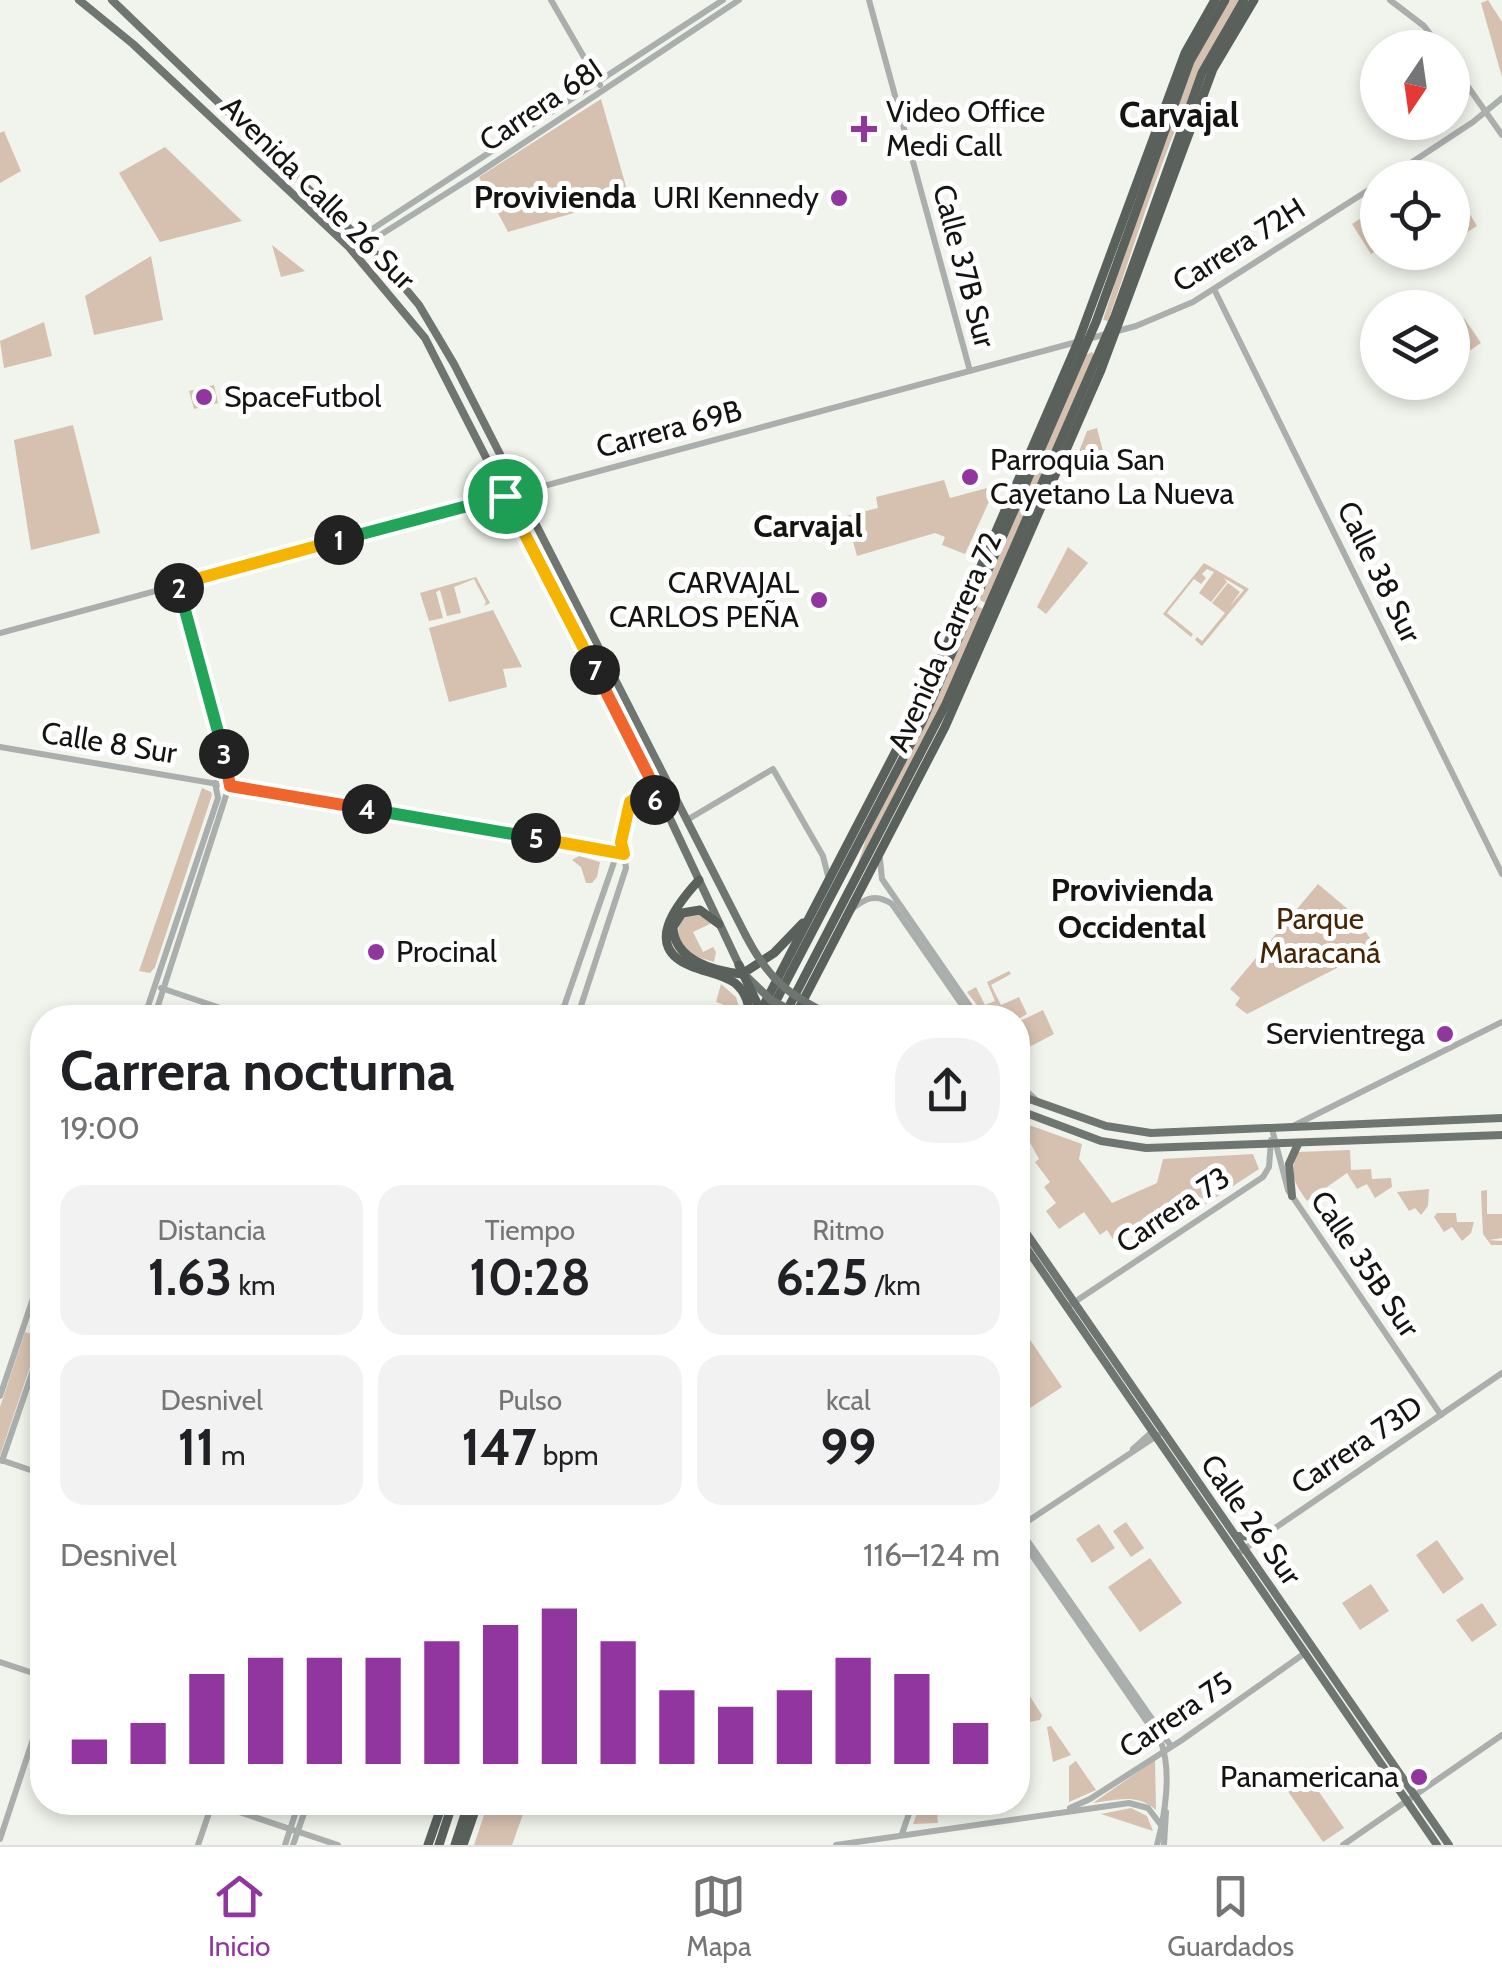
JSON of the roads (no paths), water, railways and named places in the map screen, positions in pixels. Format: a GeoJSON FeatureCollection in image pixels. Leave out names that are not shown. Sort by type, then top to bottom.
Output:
{"type":"FeatureCollection","features":[{"type":"Feature","properties":{"kind":"highway","name":"Avenida Carrera 72"},"geometry":{"type":"LineString","coordinates":[[766,1005],[916,714],[1084,340],[1185,53],[1216,0]]}},
{"type":"Feature","properties":{"kind":"highway","name":"Avenida Carrera 72"},"geometry":{"type":"LineString","coordinates":[[766,1005],[909,749],[1003,538],[1084,340],[1190,61],[1225,0]]}},
{"type":"Feature","properties":{"kind":"highway","name":"Avenida Carrera 72"},"geometry":{"type":"LineString","coordinates":[[791,1005],[924,752],[1112,333],[1197,84],[1244,0]]}},
{"type":"Feature","properties":{"kind":"highway","name":"Avenida Carrera 72"},"geometry":{"type":"LineString","coordinates":[[801,1005],[945,727],[1040,512],[1208,80],[1254,0]]}},
{"type":"Feature","properties":{"kind":"highway"},"geometry":{"type":"LineString","coordinates":[[1120,230],[1130,222]]}},
{"type":"Feature","properties":{"kind":"highway"},"geometry":{"type":"LineString","coordinates":[[1023,530],[1040,512]]}},
{"type":"Feature","properties":{"kind":"highway"},"geometry":{"type":"LineString","coordinates":[[986,552],[1003,538]]}},
{"type":"Feature","properties":{"kind":"highway"},"geometry":{"type":"LineString","coordinates":[[909,749],[916,714]]}},
{"type":"Feature","properties":{"kind":"highway"},"geometry":{"type":"LineString","coordinates":[[916,785],[924,752]]}},
{"type":"Feature","properties":{"kind":"highway"},"geometry":{"type":"LineString","coordinates":[[856,830],[877,810]]}},
{"type":"Feature","properties":{"kind":"highway"},"geometry":{"type":"LineString","coordinates":[[891,832],[893,811]]}},
{"type":"Feature","properties":{"kind":"highway"},"geometry":{"type":"LineString","coordinates":[[699,880],[668,920],[666,937],[670,951],[688,965],[734,982],[751,1005]]}},
{"type":"Feature","properties":{"kind":"highway"},"geometry":{"type":"LineString","coordinates":[[719,924],[700,910],[682,913],[673,927],[677,946],[694,960],[742,974],[777,950],[812,914]]}},
{"type":"Feature","properties":{"kind":"highway"},"geometry":{"type":"LineString","coordinates":[[739,965],[754,1005]]}},
{"type":"Feature","properties":{"kind":"highway"},"geometry":{"type":"LineString","coordinates":[[428,1845],[438,1815]]}},
{"type":"Feature","properties":{"kind":"highway"},"geometry":{"type":"LineString","coordinates":[[439,1845],[449,1815]]}},
{"type":"Feature","properties":{"kind":"highway"},"geometry":{"type":"LineString","coordinates":[[455,1845],[465,1815]]}},
{"type":"Feature","properties":{"kind":"highway"},"geometry":{"type":"LineString","coordinates":[[464,1845],[474,1815]]}},
{"type":"Feature","properties":{"kind":"main road","name":"Avenida Calle 26 Sur"},"geometry":{"type":"LineString","coordinates":[[80,0],[348,246],[406,312],[436,359],[666,810],[739,965],[767,997],[782,1005]]}},
{"type":"Feature","properties":{"kind":"main road","name":"Avenida Calle 26 Sur"},"geometry":{"type":"LineString","coordinates":[[115,0],[144,34],[363,240],[408,290],[429,321],[519,492],[762,966],[778,984],[810,1005]]}},
{"type":"Feature","properties":{"kind":"main road"},"geometry":{"type":"LineString","coordinates":[[115,0],[185,70]]}},
{"type":"Feature","properties":{"kind":"main road"},"geometry":{"type":"LineString","coordinates":[[1030,1100],[1106,1126],[1136,1132],[1502,1118]]}},
{"type":"Feature","properties":{"kind":"main road"},"geometry":{"type":"LineString","coordinates":[[1030,1114],[1101,1141],[1134,1147],[1502,1135]]}},
{"type":"Feature","properties":{"kind":"main road"},"geometry":{"type":"LineString","coordinates":[[1292,1196],[1288,1164],[1298,1143]]}},
{"type":"Feature","properties":{"kind":"main road","name":"Calle 26 Sur"},"geometry":{"type":"LineString","coordinates":[[1030,1240],[1070,1305]]}},
{"type":"Feature","properties":{"kind":"main road","name":"Calle 26 Sur"},"geometry":{"type":"LineString","coordinates":[[1030,1252],[1411,1798],[1449,1845]]}},
{"type":"Feature","properties":{"kind":"main road","name":"Calle 26 Sur"},"geometry":{"type":"LineString","coordinates":[[1157,1431],[1236,1536],[1241,1552]]}},
{"type":"Feature","properties":{"kind":"main road"},"geometry":{"type":"LineString","coordinates":[[1236,1536],[1262,1537]]}},
{"type":"Feature","properties":{"kind":"main road","name":"Calle 26 Sur"},"geometry":{"type":"LineString","coordinates":[[1411,1798],[1438,1845]]}},
{"type":"Feature","properties":{"kind":"street"},"geometry":{"type":"LineString","coordinates":[[551,0],[601,86]]}},
{"type":"Feature","properties":{"kind":"street","name":"Carrera 68I"},"geometry":{"type":"LineString","coordinates":[[601,86],[723,0]]}},
{"type":"Feature","properties":{"kind":"street","name":"Carrera 68I"},"geometry":{"type":"LineString","coordinates":[[363,240],[739,0]]}},
{"type":"Feature","properties":{"kind":"street","name":"Calle 37B Sur"},"geometry":{"type":"LineString","coordinates":[[869,0],[970,371]]}},
{"type":"Feature","properties":{"kind":"street"},"geometry":{"type":"LineString","coordinates":[[1390,0],[1427,30]]}},
{"type":"Feature","properties":{"kind":"street"},"geometry":{"type":"LineString","coordinates":[[1470,90],[1502,135]]}},
{"type":"Feature","properties":{"kind":"street"},"geometry":{"type":"LineString","coordinates":[[1415,160],[1502,98]]}},
{"type":"Feature","properties":{"kind":"street","name":"Carrera 72H"},"geometry":{"type":"LineString","coordinates":[[1112,333],[1174,312],[1360,196]]}},
{"type":"Feature","properties":{"kind":"street","name":"Calle 38 Sur"},"geometry":{"type":"LineString","coordinates":[[1214,289],[1502,874]]}},
{"type":"Feature","properties":{"kind":"street","name":"Carrera 69B"},"geometry":{"type":"LineString","coordinates":[[0,633],[1112,333]]}},
{"type":"Feature","properties":{"kind":"street"},"geometry":{"type":"LineString","coordinates":[[158,1005],[230,786],[178,584]]}},
{"type":"Feature","properties":{"kind":"street","name":"Calle 8 Sur"},"geometry":{"type":"LineString","coordinates":[[0,747],[621,853]]}},
{"type":"Feature","properties":{"kind":"street"},"geometry":{"type":"LineString","coordinates":[[686,820],[773,769],[823,856],[829,881]]}},
{"type":"Feature","properties":{"kind":"street"},"geometry":{"type":"LineString","coordinates":[[148,1005],[218,798],[215,783]]}},
{"type":"Feature","properties":{"kind":"street"},"geometry":{"type":"LineString","coordinates":[[580,1005],[626,868],[621,842],[632,799],[646,795],[666,810]]}},
{"type":"Feature","properties":{"kind":"street"},"geometry":{"type":"LineString","coordinates":[[881,852],[882,879],[965,1005]]}},
{"type":"Feature","properties":{"kind":"street"},"geometry":{"type":"LineString","coordinates":[[565,1005],[621,853]]}},
{"type":"Feature","properties":{"kind":"street"},"geometry":{"type":"LineString","coordinates":[[850,911],[869,898],[881,898],[892,904],[922,942]]}},
{"type":"Feature","properties":{"kind":"street"},"geometry":{"type":"LineString","coordinates":[[155,986],[211,1005]]}},
{"type":"Feature","properties":{"kind":"street"},"geometry":{"type":"LineString","coordinates":[[1288,1128],[1502,1022]]}},
{"type":"Feature","properties":{"kind":"street"},"geometry":{"type":"LineString","coordinates":[[1030,1094],[1041,1104]]}},
{"type":"Feature","properties":{"kind":"street","name":"Carrera 73"},"geometry":{"type":"LineString","coordinates":[[1070,1305],[1263,1177],[1273,1144],[1272,1129]]}},
{"type":"Feature","properties":{"kind":"street","name":"Calle 35B Sur"},"geometry":{"type":"LineString","coordinates":[[1273,1144],[1292,1196],[1441,1415]]}},
{"type":"Feature","properties":{"kind":"street"},"geometry":{"type":"LineString","coordinates":[[0,1396],[30,1307]]}},
{"type":"Feature","properties":{"kind":"street","name":"Carrera 73D"},"geometry":{"type":"LineString","coordinates":[[1241,1552],[1502,1373]]}},
{"type":"Feature","properties":{"kind":"street"},"geometry":{"type":"LineString","coordinates":[[30,1378],[1,1460],[30,1470]]}},
{"type":"Feature","properties":{"kind":"street"},"geometry":{"type":"LineString","coordinates":[[1030,1521],[1157,1431]]}},
{"type":"Feature","properties":{"kind":"street"},"geometry":{"type":"LineString","coordinates":[[1030,1546],[1168,1748],[1160,1845]]}},
{"type":"Feature","properties":{"kind":"street","name":"Carrera 75"},"geometry":{"type":"LineString","coordinates":[[1060,1812],[1086,1802],[1309,1650]]}},
{"type":"Feature","properties":{"kind":"street"},"geometry":{"type":"LineString","coordinates":[[0,1662],[30,1672]]}},
{"type":"Feature","properties":{"kind":"street"},"geometry":{"type":"LineString","coordinates":[[1343,1845],[1502,1736]]}},
{"type":"Feature","properties":{"kind":"street"},"geometry":{"type":"LineString","coordinates":[[0,1839],[30,1748]]}},
{"type":"Feature","properties":{"kind":"street"},"geometry":{"type":"LineString","coordinates":[[836,1845],[1134,1803],[1152,1812],[1161,1826]]}},
{"type":"Feature","properties":{"kind":"street"},"geometry":{"type":"LineString","coordinates":[[1160,1845],[1167,1820],[1164,1806]]}},
{"type":"Feature","properties":{"kind":"street"},"geometry":{"type":"LineString","coordinates":[[198,1845],[208,1815]]}},
{"type":"Feature","properties":{"kind":"street"},"geometry":{"type":"LineString","coordinates":[[248,1815],[338,1845]]}},
{"type":"Feature","properties":{"kind":"street"},"geometry":{"type":"LineString","coordinates":[[294,1845],[297,1815]]}},
{"type":"Feature","properties":{"kind":"street"},"geometry":{"type":"LineString","coordinates":[[285,1845],[302,1815]]}},
{"type":"Feature","properties":{"kind":"street"},"geometry":{"type":"LineString","coordinates":[[902,1835],[909,1815]]}},
{"type":"Feature","properties":{"kind":"place","name":"Video Office Medi Call"},"geometry":{"type":"Point","coordinates":[864,129]}},
{"type":"Feature","properties":{"kind":"place","name":"URI Kennedy"},"geometry":{"type":"Point","coordinates":[839,198]}},
{"type":"Feature","properties":{"kind":"place","name":"SpaceFutbol"},"geometry":{"type":"Point","coordinates":[204,397]}},
{"type":"Feature","properties":{"kind":"place","name":"Parroquia San Cayetano La Nueva"},"geometry":{"type":"Point","coordinates":[970,477]}},
{"type":"Feature","properties":{"kind":"place","name":"CARVAJAL CARLOS PEÑA"},"geometry":{"type":"Point","coordinates":[819,600]}},
{"type":"Feature","properties":{"kind":"place","name":"Procinal"},"geometry":{"type":"Point","coordinates":[376,952]}},
{"type":"Feature","properties":{"kind":"place","name":"Servientrega"},"geometry":{"type":"Point","coordinates":[1445,1034]}},
{"type":"Feature","properties":{"kind":"place","name":"Panamericana"},"geometry":{"type":"Point","coordinates":[1419,1777]}},
{"type":"Feature","properties":{"kind":"district","name":"Carvajal"},"geometry":{"type":"Point","coordinates":[1179,115]}},
{"type":"Feature","properties":{"kind":"district","name":"Provivienda"},"geometry":{"type":"Point","coordinates":[555,197]}},
{"type":"Feature","properties":{"kind":"district","name":"Carvajal"},"geometry":{"type":"Point","coordinates":[808,526]}},
{"type":"Feature","properties":{"kind":"district","name":"Provivienda Occidental"},"geometry":{"type":"Point","coordinates":[1132,908]}},
{"type":"Feature","properties":{"kind":"park label","name":"Parque Maracaná"},"geometry":{"type":"Point","coordinates":[1320,936]}}]}
